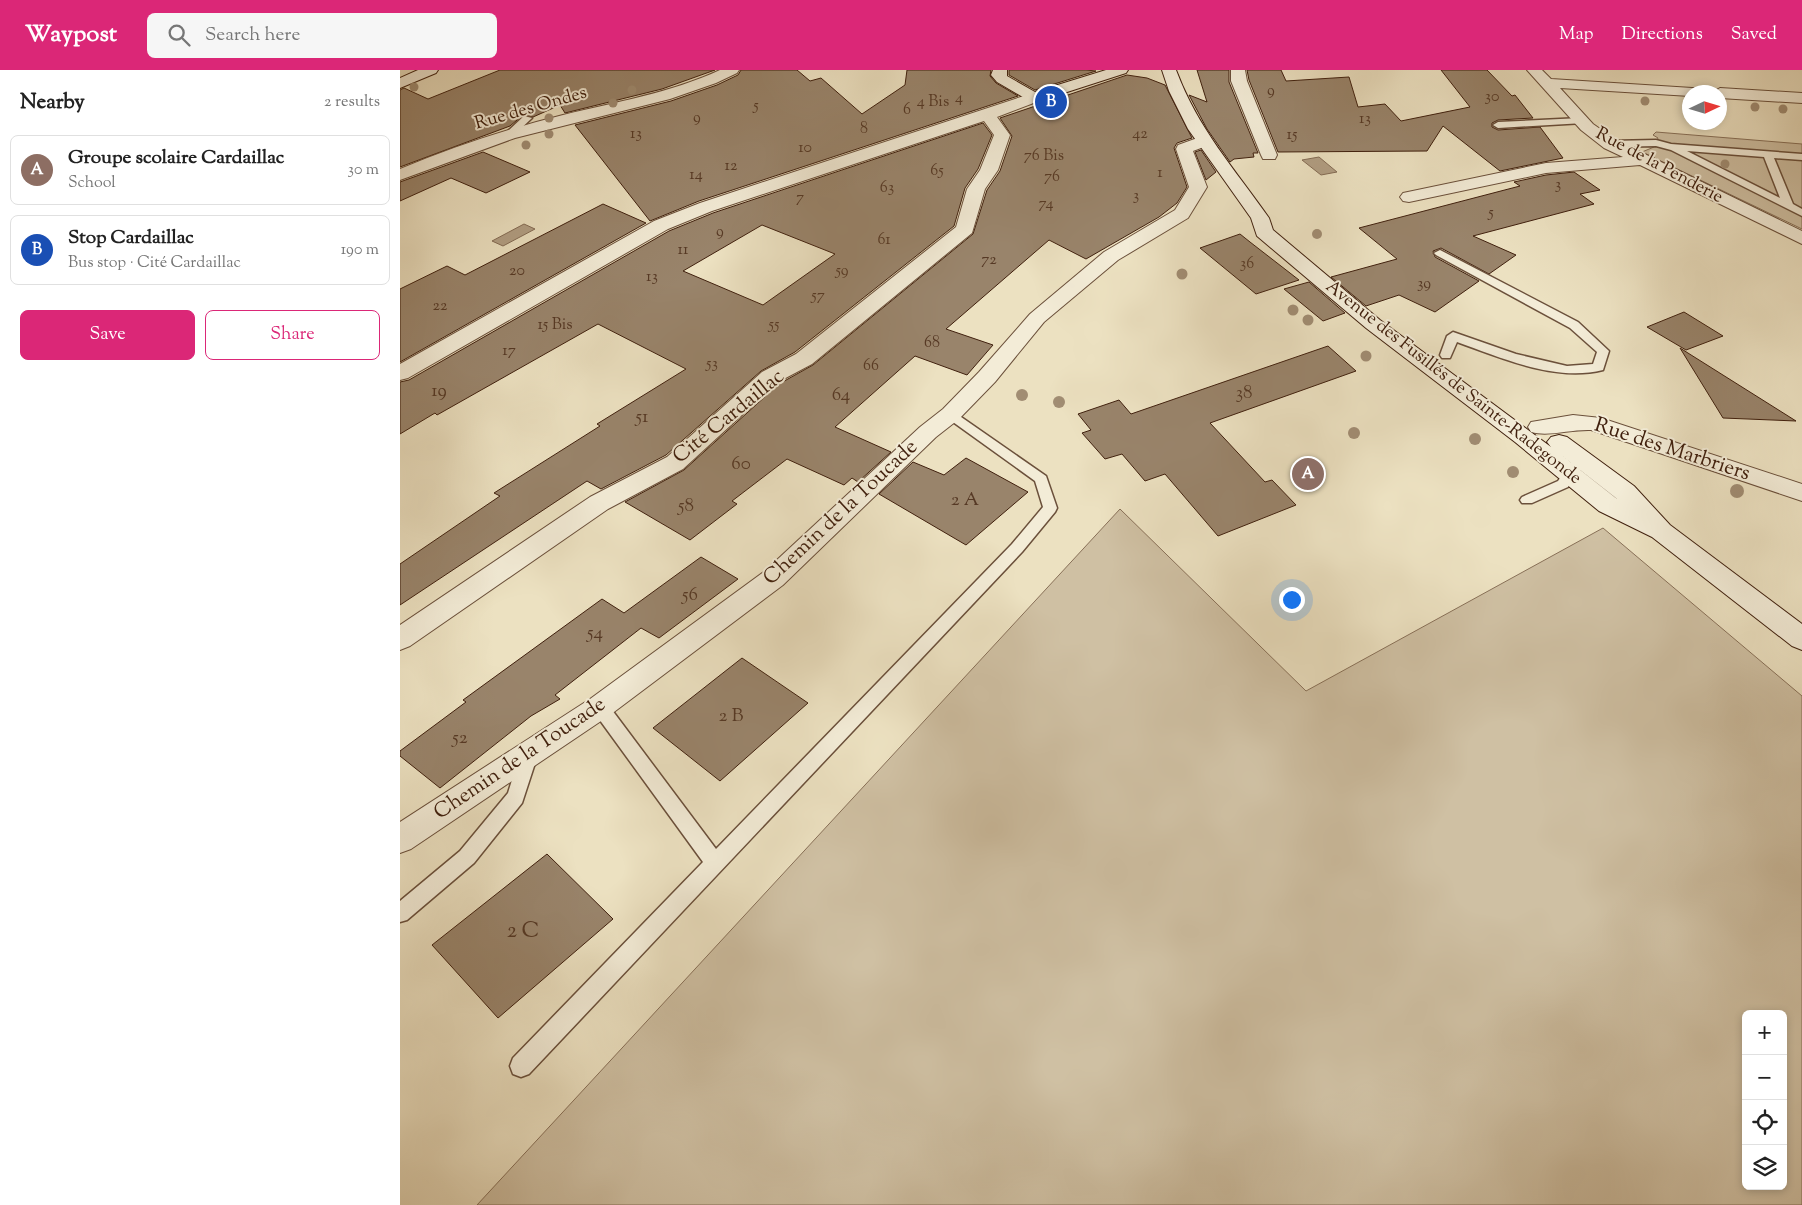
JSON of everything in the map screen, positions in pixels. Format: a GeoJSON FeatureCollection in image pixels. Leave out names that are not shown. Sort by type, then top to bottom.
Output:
{"type":"FeatureCollection","features":[{"type":"Feature","properties":{"kind":"street"},"geometry":{"type":"LineString","coordinates":[[400,83],[431,70]]}},
{"type":"Feature","properties":{"kind":"street","name":"Rue des Ondes"},"geometry":{"type":"LineString","coordinates":[[400,175],[454,152],[510,134],[686,90],[732,70]]}},
{"type":"Feature","properties":{"kind":"street"},"geometry":{"type":"LineString","coordinates":[[1000,70],[999,76],[1002,79],[1033,98]]}},
{"type":"Feature","properties":{"kind":"street"},"geometry":{"type":"LineString","coordinates":[[400,372],[661,225],[706,207],[1121,70]]}},
{"type":"Feature","properties":{"kind":"street","name":"Avenue des Fusillés de Sainte-Radegonde"},"geometry":{"type":"LineString","coordinates":[[1169,70],[1177,96],[1203,141],[1260,218],[1264,232],[1373,324],[1439,362],[1531,432],[1575,467],[1608,505],[1661,530],[1802,639]]}},
{"type":"Feature","properties":{"kind":"street"},"geometry":{"type":"LineString","coordinates":[[1238,70],[1239,81],[1269,154]]}},
{"type":"Feature","properties":{"kind":"street"},"geometry":{"type":"LineString","coordinates":[[1539,77],[1682,91]]}},
{"type":"Feature","properties":{"kind":"street","name":"Rue de la Penderie"},"geometry":{"type":"LineString","coordinates":[[1539,77],[1584,124],[1610,144],[1802,238]]}},
{"type":"Feature","properties":{"kind":"street"},"geometry":{"type":"LineString","coordinates":[[1610,102],[1656,90]]}},
{"type":"Feature","properties":{"kind":"street"},"geometry":{"type":"LineString","coordinates":[[1727,94],[1802,98]]}},
{"type":"Feature","properties":{"kind":"street"},"geometry":{"type":"LineString","coordinates":[[1562,102],[1582,103]]}},
{"type":"Feature","properties":{"kind":"street"},"geometry":{"type":"LineString","coordinates":[[1584,124],[1596,112]]}},
{"type":"Feature","properties":{"kind":"street","name":"Cité Cardaillac"},"geometry":{"type":"LineString","coordinates":[[400,639],[599,503],[675,463],[770,377],[804,359],[964,229],[976,189],[989,170],[1002,135],[987,115]]}},
{"type":"Feature","properties":{"kind":"street","name":"Chemin de la Toucade"},"geometry":{"type":"LineString","coordinates":[[400,839],[600,707],[774,578],[928,432],[951,414],[987,377],[1037,318],[1111,256],[1182,214],[1198,188],[1184,149],[1203,141]]}},
{"type":"Feature","properties":{"kind":"street"},"geometry":{"type":"LineString","coordinates":[[1408,197],[1546,168],[1644,160]]}},
{"type":"Feature","properties":{"kind":"street","name":"Rue des Marbriers"},"geometry":{"type":"LineString","coordinates":[[1531,432],[1572,422],[1593,423],[1802,493]]}},
{"type":"Feature","properties":{"kind":"lane"},"geometry":{"type":"LineString","coordinates":[[510,134],[527,118]]}},
{"type":"Feature","properties":{"kind":"lane"},"geometry":{"type":"LineString","coordinates":[[1498,125],[1584,124]]}},
{"type":"Feature","properties":{"kind":"lane"},"geometry":{"type":"LineString","coordinates":[[1610,144],[1656,143],[1671,147],[1802,158]]}},
{"type":"Feature","properties":{"kind":"lane"},"geometry":{"type":"LineString","coordinates":[[1671,147],[1802,213]]}},
{"type":"Feature","properties":{"kind":"lane"},"geometry":{"type":"LineString","coordinates":[[1768,155],[1789,207]]}},
{"type":"Feature","properties":{"kind":"lane"},"geometry":{"type":"LineString","coordinates":[[1439,362],[1453,336],[1512,357],[1567,370],[1599,367],[1603,350],[1574,325],[1440,253]]}},
{"type":"Feature","properties":{"kind":"lane"},"geometry":{"type":"LineString","coordinates":[[521,1066],[1016,548],[1050,508],[1041,479],[951,414]]}},
{"type":"Feature","properties":{"kind":"lane"},"geometry":{"type":"LineString","coordinates":[[1527,500],[1563,484],[1575,467]]}},
{"type":"Feature","properties":{"kind":"lane"},"geometry":{"type":"LineString","coordinates":[[600,707],[715,862]]}},
{"type":"Feature","properties":{"kind":"lane"},"geometry":{"type":"LineString","coordinates":[[400,914],[467,857],[516,797],[530,752]]}},
{"type":"Feature","properties":{"kind":"shaded area"},"geometry":{"type":"Polygon","coordinates":[[[1656,132],[1802,144],[1802,229],[1642,152],[1654,147],[1658,138],[1653,135],[1656,132]]]}},
{"type":"Feature","properties":{"kind":"shaded area"},"geometry":{"type":"Polygon","coordinates":[[[1319,157],[1337,172],[1321,175],[1302,160],[1319,157]]]}},
{"type":"Feature","properties":{"kind":"shaded area"},"geometry":{"type":"Polygon","coordinates":[[[524,224],[535,229],[503,246],[492,241],[524,224]]]}},
{"type":"Feature","properties":{"kind":"shaded area"},"geometry":{"type":"Polygon","coordinates":[[[1120,509],[1306,691],[1603,528],[1802,696],[1802,1205],[477,1205],[1120,509]]]}},
{"type":"Feature","properties":{"kind":"building"},"geometry":{"type":"Polygon","coordinates":[[[500,70],[715,70],[662,89],[565,113],[560,105],[533,117],[523,115],[510,126],[400,167],[400,90],[404,88],[428,99],[500,70]]]}},
{"type":"Feature","properties":{"kind":"building"},"geometry":{"type":"Polygon","coordinates":[[[741,70],[797,70],[810,81],[821,78],[862,114],[905,85],[907,70],[991,70],[990,76],[996,83],[1018,96],[699,201],[650,221],[575,125],[671,101],[717,85],[738,75],[741,70]]]}},
{"type":"Feature","properties":{"kind":"building"},"geometry":{"type":"Polygon","coordinates":[[[1009,70],[1096,71],[1035,90],[1009,75],[1009,70]]]}},
{"type":"Feature","properties":{"kind":"building"},"geometry":{"type":"Polygon","coordinates":[[[1197,70],[1229,70],[1229,82],[1258,153],[1253,153],[1254,157],[1234,159],[1230,162],[1207,129],[1189,95],[1207,102],[1197,70]]]}},
{"type":"Feature","properties":{"kind":"building"},"geometry":{"type":"Polygon","coordinates":[[[1247,70],[1281,70],[1286,81],[1349,77],[1358,107],[1385,104],[1401,121],[1470,107],[1441,70],[1487,70],[1512,96],[1515,95],[1533,118],[1498,120],[1492,123],[1492,127],[1498,130],[1540,127],[1563,158],[1500,171],[1443,126],[1427,151],[1278,152],[1249,80],[1247,70]]]}},
{"type":"Feature","properties":{"kind":"building"},"geometry":{"type":"Polygon","coordinates":[[[1127,75],[1147,78],[1165,85],[1192,138],[1177,143],[1174,148],[1187,187],[1177,203],[1159,217],[1086,259],[1049,240],[946,329],[993,345],[967,375],[915,356],[835,427],[891,452],[858,482],[852,478],[844,485],[787,459],[732,501],[737,504],[690,540],[625,502],[684,470],[779,384],[813,365],[973,234],[987,190],[1000,171],[1012,136],[1000,118],[1127,75]]]}},
{"type":"Feature","properties":{"kind":"building"},"geometry":{"type":"Polygon","coordinates":[[[983,123],[992,135],[978,169],[965,188],[954,226],[795,352],[761,371],[666,455],[601,489],[587,481],[400,605],[400,564],[500,496],[494,493],[600,426],[597,424],[686,369],[598,324],[400,434],[400,382],[409,380],[669,231],[713,213],[983,123]],[[762,225],[683,271],[763,305],[835,254],[762,225]]]}},
{"type":"Feature","properties":{"kind":"building"},"geometry":{"type":"Polygon","coordinates":[[[1201,150],[1216,172],[1206,180],[1195,152],[1201,150]]]}},
{"type":"Feature","properties":{"kind":"building"},"geometry":{"type":"Polygon","coordinates":[[[483,152],[530,172],[486,193],[451,178],[400,201],[400,182],[483,152]]]}},
{"type":"Feature","properties":{"kind":"building"},"geometry":{"type":"Polygon","coordinates":[[[1574,172],[1600,190],[1580,194],[1594,204],[1473,236],[1516,255],[1489,274],[1441,248],[1433,251],[1435,257],[1479,281],[1435,312],[1399,295],[1366,306],[1331,277],[1397,259],[1359,228],[1520,186],[1514,182],[1546,175],[1574,172]]]}},
{"type":"Feature","properties":{"kind":"building"},"geometry":{"type":"Polygon","coordinates":[[[603,204],[646,223],[400,362],[400,289],[447,266],[465,275],[603,204]]]}},
{"type":"Feature","properties":{"kind":"building"},"geometry":{"type":"Polygon","coordinates":[[[1240,234],[1299,280],[1256,294],[1200,248],[1240,234]]]}},
{"type":"Feature","properties":{"kind":"building"},"geometry":{"type":"Polygon","coordinates":[[[1309,282],[1345,313],[1323,321],[1284,289],[1309,282]]]}},
{"type":"Feature","properties":{"kind":"building"},"geometry":{"type":"Polygon","coordinates":[[[1684,312],[1723,336],[1686,350],[1647,327],[1684,312]]]}},
{"type":"Feature","properties":{"kind":"building"},"geometry":{"type":"Polygon","coordinates":[[[1328,346],[1356,371],[1210,423],[1265,482],[1272,480],[1296,505],[1218,536],[1165,474],[1145,481],[1122,454],[1105,459],[1082,433],[1091,430],[1078,414],[1119,400],[1131,414],[1328,346]]]}},
{"type":"Feature","properties":{"kind":"building"},"geometry":{"type":"Polygon","coordinates":[[[1680,348],[1796,421],[1723,418],[1680,348]]]}},
{"type":"Feature","properties":{"kind":"building"},"geometry":{"type":"Polygon","coordinates":[[[966,458],[1028,492],[966,545],[879,494],[913,462],[944,475],[966,458]]]}},
{"type":"Feature","properties":{"kind":"building"},"geometry":{"type":"Polygon","coordinates":[[[701,557],[738,579],[659,638],[641,628],[555,695],[560,699],[531,716],[440,788],[400,756],[400,751],[466,702],[463,700],[602,599],[624,613],[701,557]]]}},
{"type":"Feature","properties":{"kind":"building"},"geometry":{"type":"Polygon","coordinates":[[[742,658],[808,703],[720,781],[653,728],[742,658]]]}},
{"type":"Feature","properties":{"kind":"building"},"geometry":{"type":"Polygon","coordinates":[[[547,854],[613,919],[498,1018],[432,945],[547,854]]]}},
{"type":"Feature","properties":{"kind":"place","name":"Stop Cardaillac"},"geometry":{"type":"Point","coordinates":[1051,102]}},
{"type":"Feature","properties":{"kind":"place","name":"Groupe scolaire Cardaillac"},"geometry":{"type":"Point","coordinates":[1308,474]}}]}
